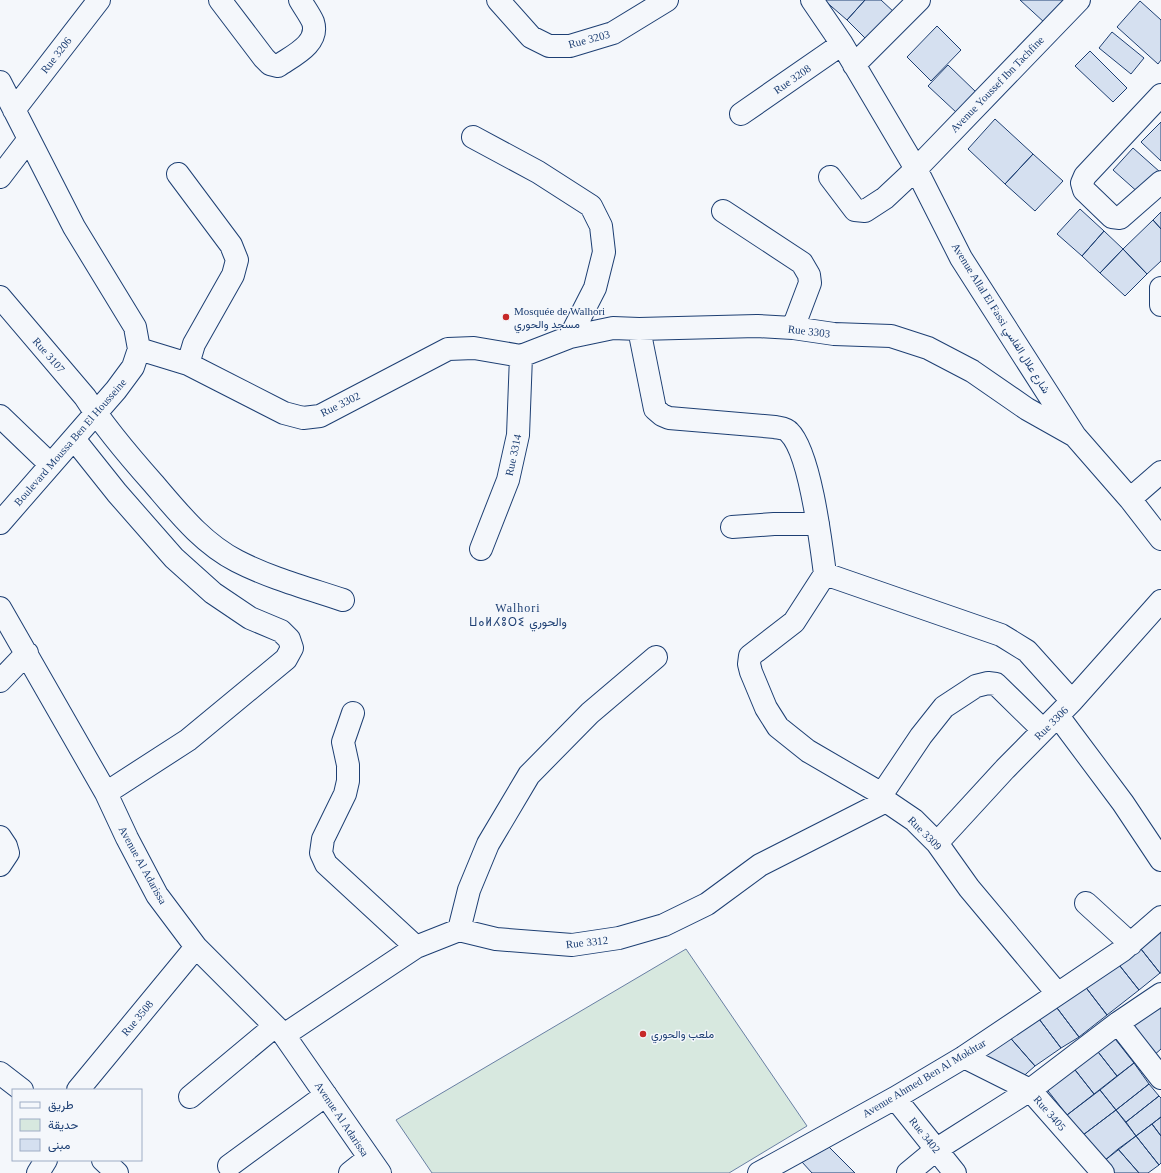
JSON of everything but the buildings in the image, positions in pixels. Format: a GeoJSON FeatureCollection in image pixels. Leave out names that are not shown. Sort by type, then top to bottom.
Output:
{"type":"FeatureCollection","features":[{"type":"Feature","properties":{"kind":"street","name":"Rue 3206"},"geometry":{"type":"LineString","coordinates":[[14,110],[99,0]]}},
{"type":"Feature","properties":{"kind":"street"},"geometry":{"type":"LineString","coordinates":[[220,0],[264,58],[270,64],[278,66],[308,45],[314,35],[313,23],[300,0]]}},
{"type":"Feature","properties":{"kind":"street","name":"Rue 3203"},"geometry":{"type":"LineString","coordinates":[[498,0],[531,37],[549,46],[570,46],[613,33],[667,0]]}},
{"type":"Feature","properties":{"kind":"street","name":"Avenue Allal El Fassi شارع علال الفاسي"},"geometry":{"type":"LineString","coordinates":[[812,0],[842,44],[916,169],[961,258],[1075,436],[1130,499],[1161,539]]}},
{"type":"Feature","properties":{"kind":"street"},"geometry":{"type":"LineString","coordinates":[[854,65],[919,0]]}},
{"type":"Feature","properties":{"kind":"street","name":"Avenue Youssef Ibn Tachfine"},"geometry":{"type":"LineString","coordinates":[[830,177],[855,210],[865,211],[885,198],[916,169],[1079,0]]}},
{"type":"Feature","properties":{"kind":"street","name":"Rue 3208"},"geometry":{"type":"LineString","coordinates":[[741,114],[842,44]]}},
{"type":"Feature","properties":{"kind":"street","name":"Boulevard Moussa Ben El Housseine"},"geometry":{"type":"LineString","coordinates":[[0,82],[74,227],[135,327],[139,349],[133,367],[96,414],[50,464],[0,523]]}},
{"type":"Feature","properties":{"kind":"street"},"geometry":{"type":"LineString","coordinates":[[1161,95],[1085,176],[1082,183],[1084,190],[1112,217],[1120,218],[1127,214],[1161,182]]}},
{"type":"Feature","properties":{"kind":"street"},"geometry":{"type":"LineString","coordinates":[[473,137],[538,172],[591,206],[598,219],[601,226],[604,252],[595,288],[570,337]]}},
{"type":"Feature","properties":{"kind":"street"},"geometry":{"type":"LineString","coordinates":[[0,177],[29,140]]}},
{"type":"Feature","properties":{"kind":"street"},"geometry":{"type":"LineString","coordinates":[[178,174],[231,245],[237,260],[233,275],[194,344],[188,364]]}},
{"type":"Feature","properties":{"kind":"street"},"geometry":{"type":"LineString","coordinates":[[723,211],[802,263],[810,283],[793,328]]}},
{"type":"Feature","properties":{"kind":"street"},"geometry":{"type":"LineString","coordinates":[[1161,288],[1161,305]]}},
{"type":"Feature","properties":{"kind":"street","name":"Rue 3107"},"geometry":{"type":"LineString","coordinates":[[0,297],[85,397],[96,414],[175,508],[209,543],[236,560],[265,574],[343,600]]}},
{"type":"Feature","properties":{"kind":"street","name":"Rue 3303"},"geometry":{"type":"LineString","coordinates":[[521,356],[570,337],[613,328],[639,329],[757,326],[793,328],[834,334],[891,336],[928,348],[972,371],[1027,409],[1075,436]]}},
{"type":"Feature","properties":{"kind":"street"},"geometry":{"type":"LineString","coordinates":[[639,329],[655,409],[662,415],[669,418],[735,423],[788,430],[796,440],[804,462],[818,524],[826,574],[1001,635],[1027,651],[1058,716],[1123,803],[1161,860]]}},
{"type":"Feature","properties":{"kind":"street","name":"Rue 3302"},"geometry":{"type":"LineString","coordinates":[[139,349],[188,364],[284,413],[303,418],[320,416],[448,349],[474,348],[521,356]]}},
{"type":"Feature","properties":{"kind":"street","name":"Rue 3314"},"geometry":{"type":"LineString","coordinates":[[481,549],[508,480],[518,435],[521,356]]}},
{"type":"Feature","properties":{"kind":"street"},"geometry":{"type":"LineString","coordinates":[[0,416],[50,464]]}},
{"type":"Feature","properties":{"kind":"street"},"geometry":{"type":"LineString","coordinates":[[74,439],[117,493],[174,558],[213,593],[250,618],[280,631],[289,639],[292,648],[286,659],[188,740],[106,793]]}},
{"type":"Feature","properties":{"kind":"street"},"geometry":{"type":"LineString","coordinates":[[1130,499],[1161,472]]}},
{"type":"Feature","properties":{"kind":"street"},"geometry":{"type":"LineString","coordinates":[[732,527],[774,524],[818,524]]}},
{"type":"Feature","properties":{"kind":"street","name":"Rue 3309"},"geometry":{"type":"LineString","coordinates":[[826,574],[794,622],[750,656],[751,672],[766,708],[778,727],[808,751],[884,798],[914,820],[937,842],[969,888],[1057,993]]}},
{"type":"Feature","properties":{"kind":"street","name":"Rue 3306"},"geometry":{"type":"LineString","coordinates":[[937,842],[1005,769],[1058,716],[1161,601]]}},
{"type":"Feature","properties":{"kind":"street","name":"Avenue Al Adarissa"},"geometry":{"type":"LineString","coordinates":[[0,608],[106,793],[127,838],[157,895],[196,947],[279,1030],[326,1095],[374,1166]]}},
{"type":"Feature","properties":{"kind":"street"},"geometry":{"type":"LineString","coordinates":[[0,681],[27,653]]}},
{"type":"Feature","properties":{"kind":"street"},"geometry":{"type":"LineString","coordinates":[[190,1097],[279,1030],[416,947],[459,930],[469,890],[488,844],[530,775],[590,713],[656,657]]}},
{"type":"Feature","properties":{"kind":"street"},"geometry":{"type":"LineString","coordinates":[[884,798],[921,736],[944,707],[976,686],[988,683],[996,684],[1058,716]]}},
{"type":"Feature","properties":{"kind":"street"},"geometry":{"type":"LineString","coordinates":[[353,713],[344,742],[348,765],[346,794],[323,839],[321,853],[326,864],[416,947]]}},
{"type":"Feature","properties":{"kind":"street","name":"Rue 3312"},"geometry":{"type":"LineString","coordinates":[[459,930],[496,939],[572,945],[619,938],[664,925],[707,904],[760,865],[884,798]]}},
{"type":"Feature","properties":{"kind":"street"},"geometry":{"type":"LineString","coordinates":[[0,837],[6,846],[8,853],[0,865]]}},
{"type":"Feature","properties":{"kind":"street"},"geometry":{"type":"LineString","coordinates":[[1086,903],[1131,944]]}},
{"type":"Feature","properties":{"kind":"street","name":"Avenue Ahmed Ben Al Mokhtar"},"geometry":{"type":"LineString","coordinates":[[758,1173],[782,1168],[964,1057],[1131,944],[1161,917]]}},
{"type":"Feature","properties":{"kind":"street","name":"Rue 3508"},"geometry":{"type":"LineString","coordinates":[[79,1089],[196,947]]}},
{"type":"Feature","properties":{"kind":"street"},"geometry":{"type":"LineString","coordinates":[[908,1173],[936,1150],[1030,1090],[1118,1023],[1161,994]]}},
{"type":"Feature","properties":{"kind":"street"},"geometry":{"type":"LineString","coordinates":[[1118,1023],[1161,1078]]}},
{"type":"Feature","properties":{"kind":"street","name":"Rue 3405"},"geometry":{"type":"LineString","coordinates":[[964,1057],[1030,1090],[1103,1173]]}},
{"type":"Feature","properties":{"kind":"street"},"geometry":{"type":"LineString","coordinates":[[0,1073],[21,1089]]}},
{"type":"Feature","properties":{"kind":"street"},"geometry":{"type":"LineString","coordinates":[[229,1166],[326,1095]]}},
{"type":"Feature","properties":{"kind":"street","name":"Rue 3402"},"geometry":{"type":"LineString","coordinates":[[895,1098],[955,1173]]}},
{"type":"Feature","properties":{"kind":"street"},"geometry":{"type":"LineString","coordinates":[[104,1161],[117,1173]]}},
{"type":"Feature","properties":{"kind":"street"},"geometry":{"type":"LineString","coordinates":[[350,1173],[374,1166]]}},
{"type":"Feature","properties":{"kind":"green space","name":"ملعب والحوري"},"geometry":{"type":"Polygon","coordinates":[[[686,949],[807,1126],[729,1173],[432,1173],[396,1120],[686,949]]]}},
{"type":"Feature","properties":{"kind":"place","name":"Mosquée de Walhori مسجد والحوري"},"geometry":{"type":"Point","coordinates":[506,317]}},
{"type":"Feature","properties":{"kind":"place","name":"ملعب والحوري"},"geometry":{"type":"Point","coordinates":[643,1034]}},
{"type":"Feature","properties":{"kind":"district","name":"Walhori ⵡⴰⵍⵃⵓⵔⵉ والحوري"},"geometry":{"type":"Point","coordinates":[518,615]}}]}
